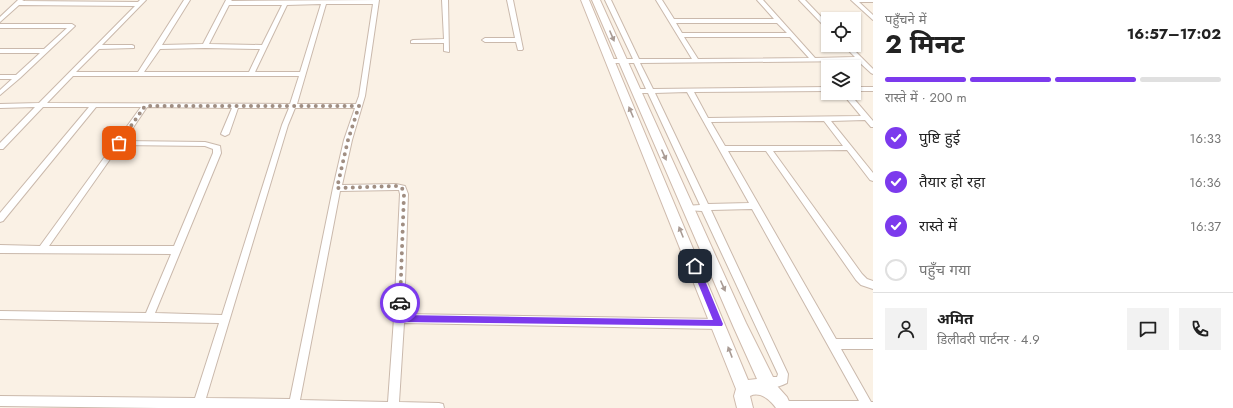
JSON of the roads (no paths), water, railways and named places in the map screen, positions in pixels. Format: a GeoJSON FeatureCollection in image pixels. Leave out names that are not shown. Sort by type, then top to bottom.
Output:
{"type":"FeatureCollection","features":[{"type":"Feature","properties":{"kind":"street"},"geometry":{"type":"LineString","coordinates":[[140,74],[187,0]]}},
{"type":"Feature","properties":{"kind":"street"},"geometry":{"type":"LineString","coordinates":[[445,0],[446,51]]}},
{"type":"Feature","properties":{"kind":"street"},"geometry":{"type":"LineString","coordinates":[[510,0],[520,49]]}},
{"type":"Feature","properties":{"kind":"street"},"geometry":{"type":"LineString","coordinates":[[586,0],[719,324],[744,389],[742,396],[745,408]]}},
{"type":"Feature","properties":{"kind":"street"},"geometry":{"type":"LineString","coordinates":[[596,0],[741,328],[770,387],[780,399],[784,407],[870,407]]}},
{"type":"Feature","properties":{"kind":"street"},"geometry":{"type":"LineString","coordinates":[[608,0],[783,374],[784,379],[770,387],[749,386],[744,389]]}},
{"type":"Feature","properties":{"kind":"street"},"geometry":{"type":"LineString","coordinates":[[659,0],[696,60]]}},
{"type":"Feature","properties":{"kind":"street"},"geometry":{"type":"LineString","coordinates":[[760,0],[813,59]]}},
{"type":"Feature","properties":{"kind":"street"},"geometry":{"type":"LineString","coordinates":[[802,0],[821,19]]}},
{"type":"Feature","properties":{"kind":"street"},"geometry":{"type":"LineString","coordinates":[[854,0],[873,0]]}},
{"type":"Feature","properties":{"kind":"street"},"geometry":{"type":"LineString","coordinates":[[854,0],[873,18]]}},
{"type":"Feature","properties":{"kind":"street"},"geometry":{"type":"LineString","coordinates":[[205,46],[228,2],[324,3],[376,1],[362,96],[348,140],[337,188],[294,405]]}},
{"type":"Feature","properties":{"kind":"street"},"geometry":{"type":"LineString","coordinates":[[0,20],[20,2],[141,2]]}},
{"type":"Feature","properties":{"kind":"street"},"geometry":{"type":"LineString","coordinates":[[0,147],[141,2]]}},
{"type":"Feature","properties":{"kind":"street"},"geometry":{"type":"LineString","coordinates":[[251,74],[285,3]]}},
{"type":"Feature","properties":{"kind":"street"},"geometry":{"type":"LineString","coordinates":[[199,403],[284,125],[294,105],[324,3]]}},
{"type":"Feature","properties":{"kind":"street"},"geometry":{"type":"LineString","coordinates":[[672,21],[778,21]]}},
{"type":"Feature","properties":{"kind":"street"},"geometry":{"type":"LineString","coordinates":[[0,26],[72,26],[0,93]]}},
{"type":"Feature","properties":{"kind":"street"},"geometry":{"type":"LineString","coordinates":[[681,35],[790,35]]}},
{"type":"Feature","properties":{"kind":"street"},"geometry":{"type":"LineString","coordinates":[[485,40],[518,40]]}},
{"type":"Feature","properties":{"kind":"street"},"geometry":{"type":"LineString","coordinates":[[413,42],[446,41]]}},
{"type":"Feature","properties":{"kind":"street"},"geometry":{"type":"LineString","coordinates":[[98,47],[132,47]]}},
{"type":"Feature","properties":{"kind":"street"},"geometry":{"type":"LineString","coordinates":[[158,47],[264,47]]}},
{"type":"Feature","properties":{"kind":"street"},"geometry":{"type":"LineString","coordinates":[[0,51],[46,51]]}},
{"type":"Feature","properties":{"kind":"street"},"geometry":{"type":"LineString","coordinates":[[852,52],[873,72]]}},
{"type":"Feature","properties":{"kind":"street"},"geometry":{"type":"LineString","coordinates":[[610,61],[859,59]]}},
{"type":"Feature","properties":{"kind":"street"},"geometry":{"type":"LineString","coordinates":[[72,74],[303,74]]}},
{"type":"Feature","properties":{"kind":"street"},"geometry":{"type":"LineString","coordinates":[[0,77],[18,76]]}},
{"type":"Feature","properties":{"kind":"street"},"geometry":{"type":"LineString","coordinates":[[636,91],[821,89]]}},
{"type":"Feature","properties":{"kind":"street"},"geometry":{"type":"LineString","coordinates":[[861,89],[873,89]]}},
{"type":"Feature","properties":{"kind":"street"},"geometry":{"type":"LineString","coordinates":[[689,90],[870,407]]}},
{"type":"Feature","properties":{"kind":"street"},"geometry":{"type":"LineString","coordinates":[[851,100],[873,124]]}},
{"type":"Feature","properties":{"kind":"street"},"geometry":{"type":"LineString","coordinates":[[0,106],[42,104],[94,106],[359,106]]}},
{"type":"Feature","properties":{"kind":"street"},"geometry":{"type":"LineString","coordinates":[[0,219],[3,211],[94,106]]}},
{"type":"Feature","properties":{"kind":"street"},"geometry":{"type":"LineString","coordinates":[[42,249],[145,106]]}},
{"type":"Feature","properties":{"kind":"street"},"geometry":{"type":"LineString","coordinates":[[225,134],[236,106]]}},
{"type":"Feature","properties":{"kind":"street"},"geometry":{"type":"LineString","coordinates":[[825,118],[873,178]]}},
{"type":"Feature","properties":{"kind":"street"},"geometry":{"type":"LineString","coordinates":[[706,120],[867,118]]}},
{"type":"Feature","properties":{"kind":"street"},"geometry":{"type":"LineString","coordinates":[[119,143],[204,144],[217,148],[217,153],[149,317]]}},
{"type":"Feature","properties":{"kind":"street"},"geometry":{"type":"LineString","coordinates":[[722,149],[848,148]]}},
{"type":"Feature","properties":{"kind":"street"},"geometry":{"type":"LineString","coordinates":[[768,149],[858,277],[864,282],[873,285]]}},
{"type":"Feature","properties":{"kind":"street"},"geometry":{"type":"LineString","coordinates":[[337,188],[396,186],[402,188],[404,194],[399,318],[393,408]]}},
{"type":"Feature","properties":{"kind":"street"},"geometry":{"type":"LineString","coordinates":[[688,208],[755,206]]}},
{"type":"Feature","properties":{"kind":"street"},"geometry":{"type":"LineString","coordinates":[[0,249],[176,250]]}},
{"type":"Feature","properties":{"kind":"street"},"geometry":{"type":"LineString","coordinates":[[0,315],[225,319]]}},
{"type":"Feature","properties":{"kind":"street"},"geometry":{"type":"LineString","coordinates":[[399,318],[719,324]]}},
{"type":"Feature","properties":{"kind":"street"},"geometry":{"type":"LineString","coordinates":[[833,344],[873,344]]}},
{"type":"Feature","properties":{"kind":"street"},"geometry":{"type":"LineString","coordinates":[[0,401],[439,408]]}}]}
